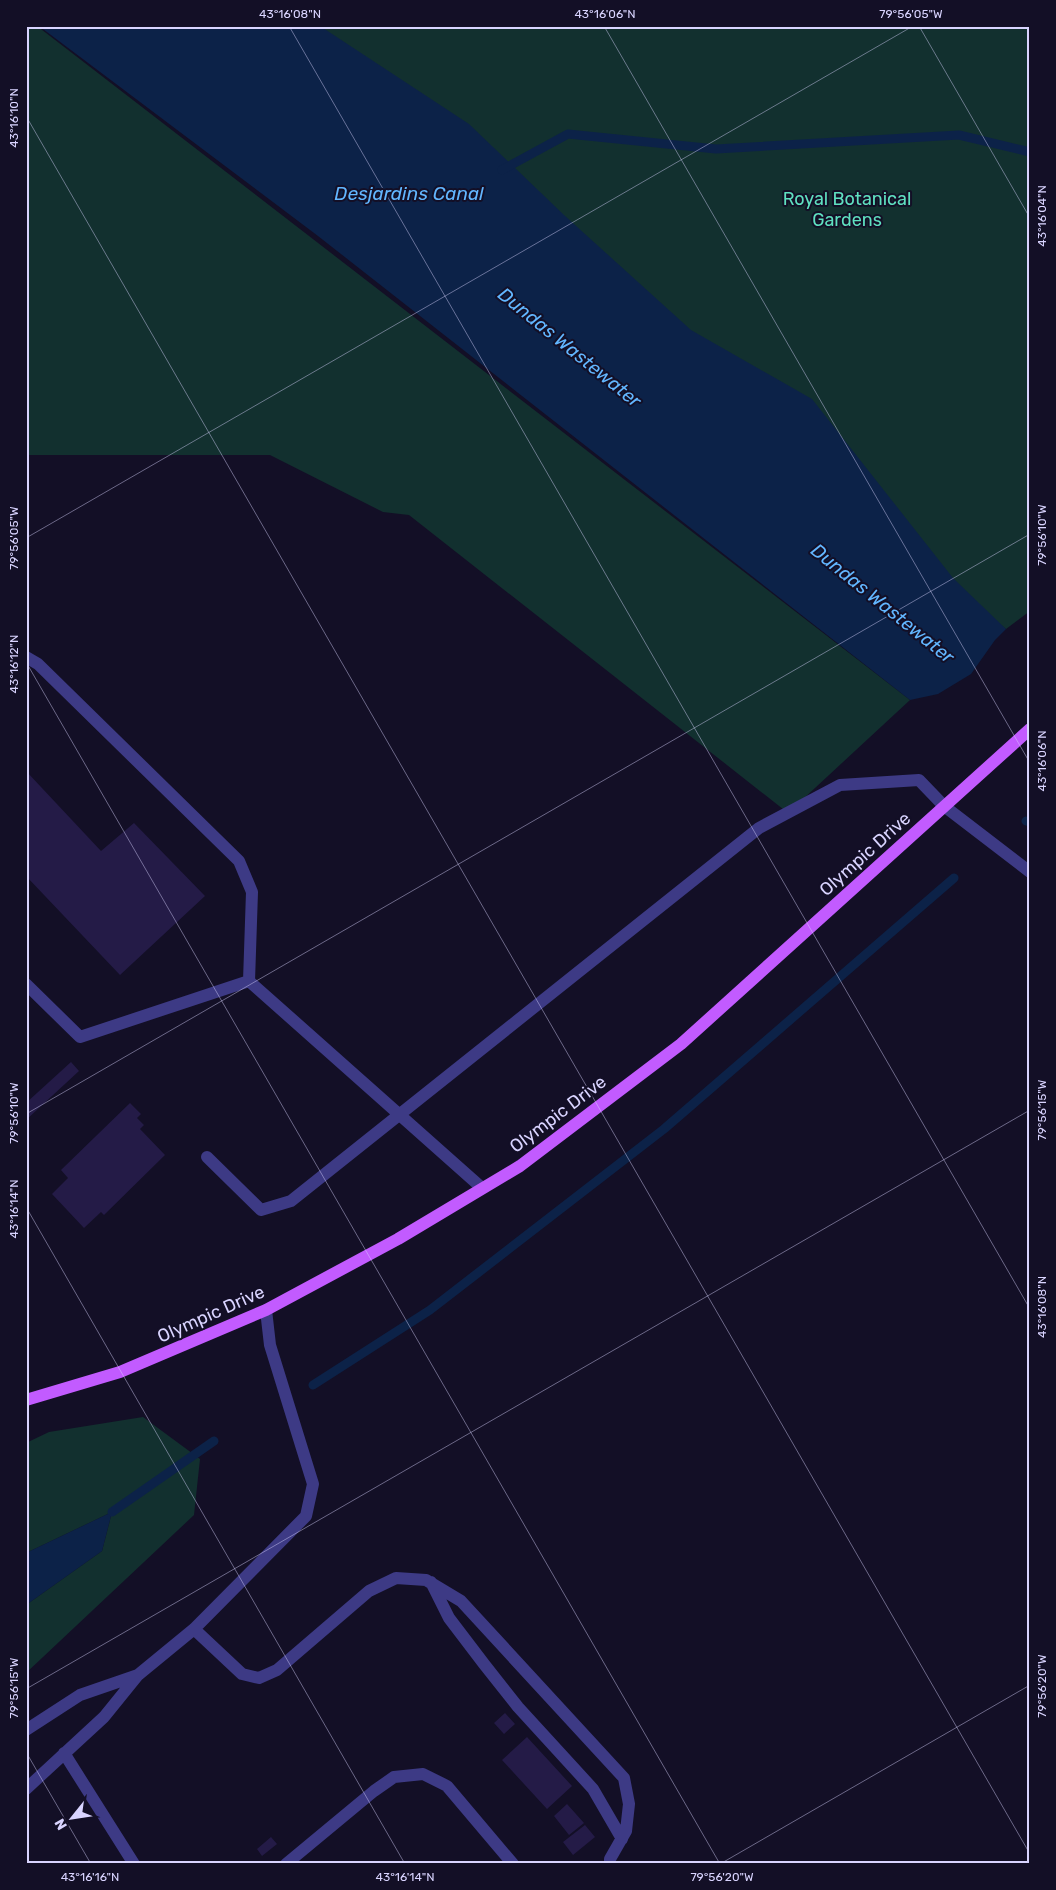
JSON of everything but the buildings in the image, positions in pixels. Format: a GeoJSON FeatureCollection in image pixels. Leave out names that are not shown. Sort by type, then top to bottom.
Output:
{"type":"FeatureCollection","features":[{"type":"Feature","properties":{"kind":"main road","name":"Olympic Drive"},"geometry":{"type":"LineString","coordinates":[[26,1400],[120,1372],[266,1310],[398,1239],[520,1166],[681,1044],[1030,730]]}},
{"type":"Feature","properties":{"kind":"street"},"geometry":{"type":"LineString","coordinates":[[26,657],[38,664],[239,861],[252,892],[248,981]]}},
{"type":"Feature","properties":{"kind":"street"},"geometry":{"type":"LineString","coordinates":[[207,1157],[261,1210],[291,1201],[759,828],[840,785],[919,780],[944,806],[1030,872]]}},
{"type":"Feature","properties":{"kind":"street"},"geometry":{"type":"LineString","coordinates":[[26,984],[80,1037],[248,981]]}},
{"type":"Feature","properties":{"kind":"street"},"geometry":{"type":"LineString","coordinates":[[248,981],[482,1188]]}},
{"type":"Feature","properties":{"kind":"street"},"geometry":{"type":"LineString","coordinates":[[26,1789],[104,1717],[138,1675],[194,1628],[306,1516],[313,1484],[270,1345],[266,1310]]}},
{"type":"Feature","properties":{"kind":"street"},"geometry":{"type":"LineString","coordinates":[[194,1628],[242,1674],[259,1678],[277,1670],[369,1591],[396,1578],[431,1582],[462,1601],[624,1778],[629,1804],[626,1831],[607,1862]]}},
{"type":"Feature","properties":{"kind":"street"},"geometry":{"type":"LineString","coordinates":[[431,1582],[449,1618],[506,1693],[594,1789],[622,1839]]}},
{"type":"Feature","properties":{"kind":"street"},"geometry":{"type":"LineString","coordinates":[[26,1730],[80,1696],[138,1675]]}},
{"type":"Feature","properties":{"kind":"street"},"geometry":{"type":"LineString","coordinates":[[64,1753],[134,1864]]}},
{"type":"Feature","properties":{"kind":"street"},"geometry":{"type":"LineString","coordinates":[[286,1864],[374,1791],[394,1777],[423,1774],[447,1786],[513,1864]]}},
{"type":"Feature","properties":{"kind":"green space"},"geometry":{"type":"Polygon","coordinates":[[[26,26],[37,26],[910,700],[788,813],[409,515],[383,512],[270,455],[26,455],[26,26]]]}},
{"type":"Feature","properties":{"kind":"green space","name":"Royal Botanical Gardens"},"geometry":{"type":"Polygon","coordinates":[[[252,26],[1030,26],[1030,611],[1006,629],[252,26]]]}},
{"type":"Feature","properties":{"kind":"green space"},"geometry":{"type":"Polygon","coordinates":[[[143,1417],[200,1459],[194,1515],[26,1673],[26,1605],[102,1551],[112,1512],[26,1553],[26,1443],[49,1432],[143,1417]]]}},
{"type":"Feature","properties":{"kind":"water","name":"Desjardins Canal"},"geometry":{"type":"Polygon","coordinates":[[[39,26],[320,26],[469,124],[564,215],[691,330],[812,399],[953,578],[1006,629],[995,640],[971,674],[938,694],[910,700],[318,236],[39,26]]]}},
{"type":"Feature","properties":{"kind":"water"},"geometry":{"type":"Polygon","coordinates":[[[112,1512],[102,1551],[26,1605],[26,1553],[112,1512]]]}},
{"type":"Feature","properties":{"kind":"waterway"},"geometry":{"type":"LineString","coordinates":[[502,170],[568,134],[716,149],[959,135],[1030,152]]}},
{"type":"Feature","properties":{"kind":"waterway"},"geometry":{"type":"LineString","coordinates":[[1026,821],[1030,822]]}},
{"type":"Feature","properties":{"kind":"waterway"},"geometry":{"type":"LineString","coordinates":[[313,1385],[430,1310],[664,1129],[954,878]]}},
{"type":"Feature","properties":{"kind":"waterway"},"geometry":{"type":"LineString","coordinates":[[112,1512],[214,1441]]}},
{"type":"Feature","properties":{"kind":"water label","name":"Dundas Wastewater"},"geometry":{"type":"Point","coordinates":[570,347]}},
{"type":"Feature","properties":{"kind":"water label","name":"Dundas Wastewater"},"geometry":{"type":"Point","coordinates":[883,603]}}]}
